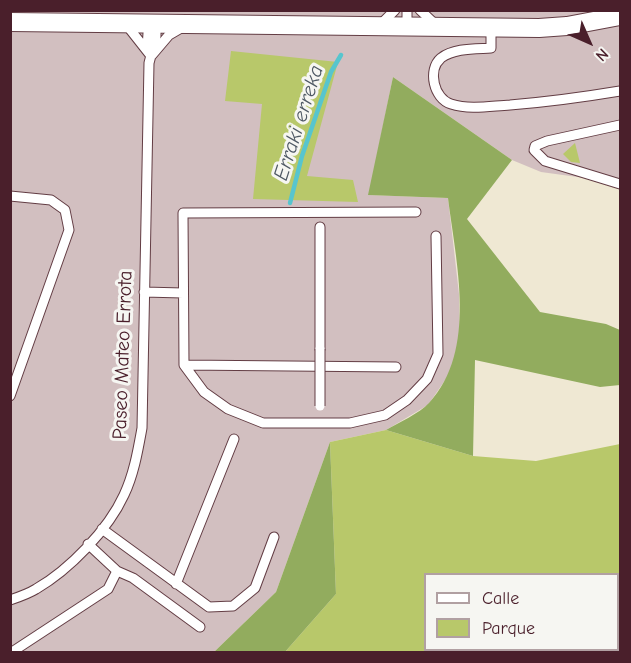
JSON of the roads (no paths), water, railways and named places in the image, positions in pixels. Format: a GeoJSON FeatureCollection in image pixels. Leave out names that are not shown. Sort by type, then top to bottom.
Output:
{"type":"FeatureCollection","features":[{"type":"Feature","properties":{"kind":"street"},"geometry":{"type":"LineString","coordinates":[[10,22],[379,26],[407,18],[438,27],[491,27],[567,26],[621,16]]}},
{"type":"Feature","properties":{"kind":"lane"},"geometry":{"type":"LineString","coordinates":[[379,26],[395,10]]}},
{"type":"Feature","properties":{"kind":"lane"},"geometry":{"type":"LineString","coordinates":[[420,10],[438,27]]}},
{"type":"Feature","properties":{"kind":"lane"},"geometry":{"type":"LineString","coordinates":[[125,23],[149,53],[170,35],[188,24]]}},
{"type":"Feature","properties":{"kind":"lane","name":"Paseo Mateo Errota"},"geometry":{"type":"LineString","coordinates":[[10,600],[36,590],[72,562],[102,529],[124,495],[135,466],[142,428],[149,53],[156,36],[156,23]]}},
{"type":"Feature","properties":{"kind":"lane"},"geometry":{"type":"LineString","coordinates":[[491,27],[491,48],[461,50],[441,58],[433,72],[436,91],[447,104],[469,108],[559,101],[621,91]]}},
{"type":"Feature","properties":{"kind":"lane"},"geometry":{"type":"LineString","coordinates":[[621,125],[547,141],[535,146],[534,150],[545,160],[621,184]]}},
{"type":"Feature","properties":{"kind":"lane"},"geometry":{"type":"LineString","coordinates":[[10,196],[51,200],[65,210],[69,230],[10,396]]}},
{"type":"Feature","properties":{"kind":"lane"},"geometry":{"type":"LineString","coordinates":[[416,212],[183,213],[184,365],[204,392],[228,409],[263,423],[350,423],[385,415],[407,400],[427,379],[438,354],[436,236]]}},
{"type":"Feature","properties":{"kind":"lane"},"geometry":{"type":"LineString","coordinates":[[320,227],[321,423]]}},
{"type":"Feature","properties":{"kind":"lane"},"geometry":{"type":"LineString","coordinates":[[144,292],[183,293]]}},
{"type":"Feature","properties":{"kind":"lane"},"geometry":{"type":"LineString","coordinates":[[184,365],[396,367]]}},
{"type":"Feature","properties":{"kind":"lane"},"geometry":{"type":"LineString","coordinates":[[176,584],[234,439]]}},
{"type":"Feature","properties":{"kind":"lane"},"geometry":{"type":"LineString","coordinates":[[102,529],[209,607],[233,606],[255,588],[274,537]]}},
{"type":"Feature","properties":{"kind":"lane"},"geometry":{"type":"LineString","coordinates":[[88,544],[117,571],[134,578],[200,627]]}},
{"type":"Feature","properties":{"kind":"lane"},"geometry":{"type":"LineString","coordinates":[[12,652],[108,589],[117,571]]}},
{"type":"Feature","properties":{"kind":"waterway","name":"Erraki erreka"},"geometry":{"type":"LineString","coordinates":[[290,203],[302,156],[331,72],[341,55]]}}]}
